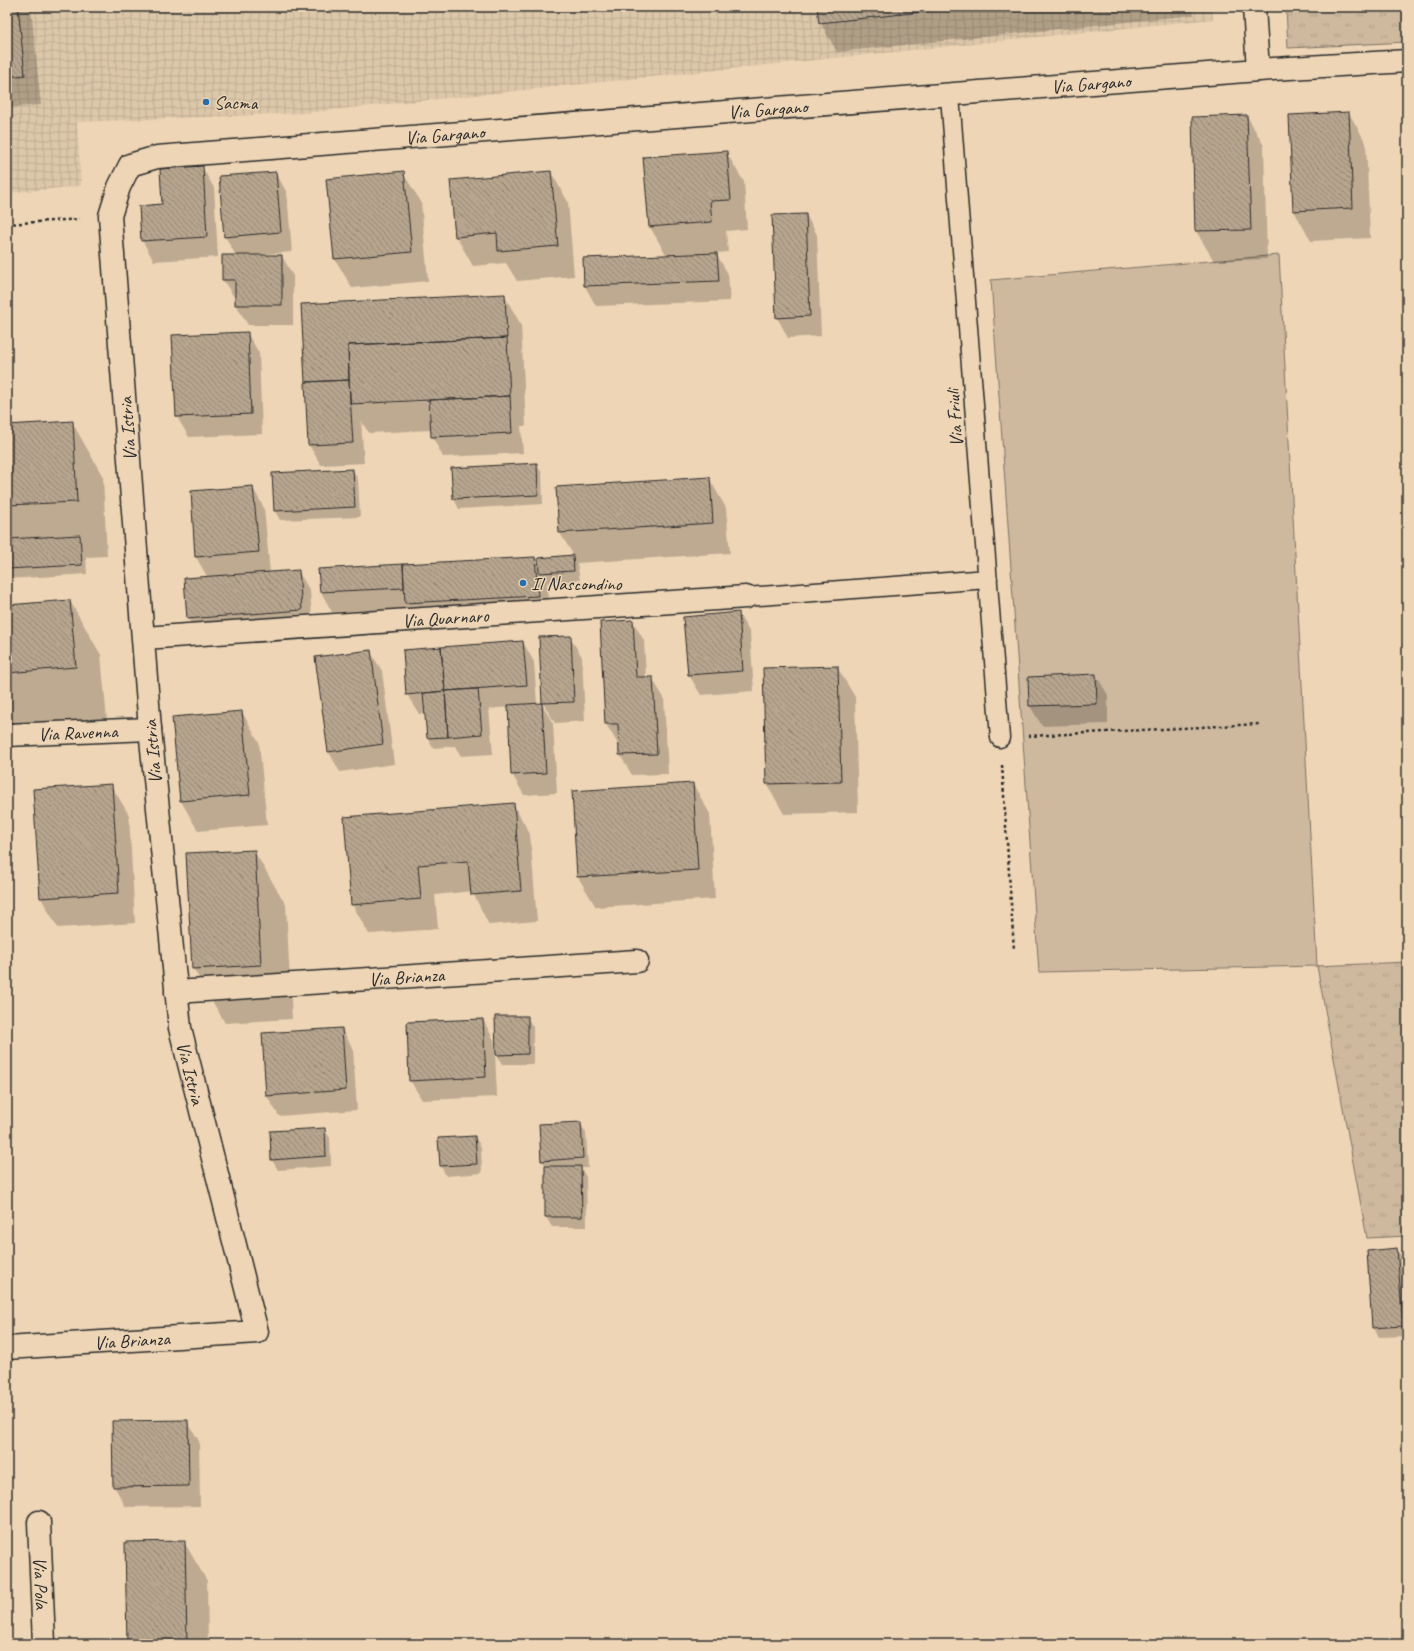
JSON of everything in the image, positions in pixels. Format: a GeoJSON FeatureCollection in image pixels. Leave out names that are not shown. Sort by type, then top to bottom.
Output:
{"type":"FeatureCollection","features":[{"type":"Feature","properties":{"kind":"street"},"geometry":{"type":"LineString","coordinates":[[1254,7],[1258,70]]}},
{"type":"Feature","properties":{"kind":"street","name":"Via Gargano"},"geometry":{"type":"LineString","coordinates":[[130,165],[157,157],[950,96],[1258,70],[1407,61]]}},
{"type":"Feature","properties":{"kind":"street","name":"Via Istria"},"geometry":{"type":"LineString","coordinates":[[130,165],[119,187],[110,216],[150,729],[176,992],[180,1028],[257,1332]]}},
{"type":"Feature","properties":{"kind":"street","name":"Via Quarnaro"},"geometry":{"type":"LineString","coordinates":[[144,638],[746,597]]}},
{"type":"Feature","properties":{"kind":"street","name":"Via Ravenna"},"geometry":{"type":"LineString","coordinates":[[7,735],[150,729]]}},
{"type":"Feature","properties":{"kind":"street","name":"Via Brianza"},"geometry":{"type":"LineString","coordinates":[[176,992],[637,961]]}},
{"type":"Feature","properties":{"kind":"street","name":"Via Brianza"},"geometry":{"type":"LineString","coordinates":[[7,1348],[257,1332]]}},
{"type":"Feature","properties":{"kind":"street","name":"Via Pola"},"geometry":{"type":"LineString","coordinates":[[39,1522],[44,1644]]}},
{"type":"Feature","properties":{"kind":"lane","name":"Via Friuli"},"geometry":{"type":"LineString","coordinates":[[950,96],[1000,738]]}},
{"type":"Feature","properties":{"kind":"lane"},"geometry":{"type":"LineString","coordinates":[[746,597],[988,579]]}},
{"type":"Feature","properties":{"kind":"path"},"geometry":{"type":"LineString","coordinates":[[7,224],[110,216]]}},
{"type":"Feature","properties":{"kind":"path"},"geometry":{"type":"LineString","coordinates":[[1014,950],[1000,738],[1259,724]]}},
{"type":"Feature","properties":{"kind":"shaded area","name":"Sacma"},"geometry":{"type":"Polygon","coordinates":[[[7,7],[1212,7],[1213,19],[303,113],[77,122],[81,186],[7,193],[7,7]]]}},
{"type":"Feature","properties":{"kind":"green space"},"geometry":{"type":"Polygon","coordinates":[[[1286,7],[1407,7],[1407,42],[1288,48],[1286,7]]]}},
{"type":"Feature","properties":{"kind":"green space"},"geometry":{"type":"Polygon","coordinates":[[[1279,255],[1317,966],[1039,972],[991,280],[1279,255]]]}},
{"type":"Feature","properties":{"kind":"green space"},"geometry":{"type":"Polygon","coordinates":[[[1407,962],[1407,1236],[1367,1238],[1317,966],[1407,962]]]}},
{"type":"Feature","properties":{"kind":"building"},"geometry":{"type":"Polygon","coordinates":[[[7,7],[18,7],[25,75],[7,77],[7,7]]]}},
{"type":"Feature","properties":{"kind":"building"},"geometry":{"type":"Polygon","coordinates":[[[817,7],[968,7],[819,23],[817,7]]]}},
{"type":"Feature","properties":{"kind":"building"},"geometry":{"type":"Polygon","coordinates":[[[1349,112],[1353,208],[1293,211],[1289,115],[1349,112]]]}},
{"type":"Feature","properties":{"kind":"building"},"geometry":{"type":"Polygon","coordinates":[[[1247,115],[1251,230],[1195,231],[1192,117],[1247,115]]]}},
{"type":"Feature","properties":{"kind":"building"},"geometry":{"type":"Polygon","coordinates":[[[727,151],[731,200],[710,201],[712,222],[649,227],[643,157],[727,151]]]}},
{"type":"Feature","properties":{"kind":"building"},"geometry":{"type":"Polygon","coordinates":[[[203,166],[207,237],[141,241],[139,206],[162,204],[160,169],[203,166]]]}},
{"type":"Feature","properties":{"kind":"building"},"geometry":{"type":"Polygon","coordinates":[[[404,171],[412,252],[334,259],[326,179],[404,171]]]}},
{"type":"Feature","properties":{"kind":"building"},"geometry":{"type":"Polygon","coordinates":[[[551,171],[558,246],[498,251],[497,233],[455,237],[450,180],[551,171]]]}},
{"type":"Feature","properties":{"kind":"building"},"geometry":{"type":"Polygon","coordinates":[[[276,172],[281,232],[224,237],[219,176],[276,172]]]}},
{"type":"Feature","properties":{"kind":"building"},"geometry":{"type":"Polygon","coordinates":[[[806,214],[810,316],[776,318],[772,215],[806,214]]]}},
{"type":"Feature","properties":{"kind":"building"},"geometry":{"type":"Polygon","coordinates":[[[717,253],[719,281],[584,286],[583,258],[717,253]]]}},
{"type":"Feature","properties":{"kind":"building"},"geometry":{"type":"Polygon","coordinates":[[[222,255],[282,255],[282,305],[235,305],[235,280],[222,280],[222,255]]]}},
{"type":"Feature","properties":{"kind":"building"},"geometry":{"type":"Polygon","coordinates":[[[505,294],[507,338],[348,345],[349,380],[305,382],[301,304],[505,294]]]}},
{"type":"Feature","properties":{"kind":"building"},"geometry":{"type":"Polygon","coordinates":[[[248,332],[251,414],[176,417],[172,335],[248,332]]]}},
{"type":"Feature","properties":{"kind":"building"},"geometry":{"type":"Polygon","coordinates":[[[507,338],[510,396],[350,404],[348,345],[507,338]]]}},
{"type":"Feature","properties":{"kind":"building"},"geometry":{"type":"Polygon","coordinates":[[[349,380],[353,443],[308,445],[305,382],[349,380]]]}},
{"type":"Feature","properties":{"kind":"building"},"geometry":{"type":"Polygon","coordinates":[[[510,396],[512,433],[431,437],[429,400],[510,396]]]}},
{"type":"Feature","properties":{"kind":"building"},"geometry":{"type":"Polygon","coordinates":[[[73,421],[77,502],[7,505],[7,425],[73,421]]]}},
{"type":"Feature","properties":{"kind":"building"},"geometry":{"type":"Polygon","coordinates":[[[537,463],[538,495],[453,499],[451,468],[537,463]]]}},
{"type":"Feature","properties":{"kind":"building"},"geometry":{"type":"Polygon","coordinates":[[[353,469],[355,507],[274,511],[272,473],[353,469]]]}},
{"type":"Feature","properties":{"kind":"building"},"geometry":{"type":"Polygon","coordinates":[[[710,477],[713,523],[559,533],[556,487],[710,477]]]}},
{"type":"Feature","properties":{"kind":"building"},"geometry":{"type":"Polygon","coordinates":[[[253,486],[259,552],[195,557],[191,491],[253,486]]]}},
{"type":"Feature","properties":{"kind":"building"},"geometry":{"type":"Polygon","coordinates":[[[80,535],[82,565],[7,569],[7,539],[80,535]]]}},
{"type":"Feature","properties":{"kind":"building"},"geometry":{"type":"Polygon","coordinates":[[[573,555],[574,571],[539,573],[538,558],[573,555]]]}},
{"type":"Feature","properties":{"kind":"building"},"geometry":{"type":"Polygon","coordinates":[[[535,557],[538,596],[405,603],[403,564],[535,557]]]}},
{"type":"Feature","properties":{"kind":"building"},"geometry":{"type":"Polygon","coordinates":[[[403,564],[404,588],[320,592],[318,569],[403,564]]]}},
{"type":"Feature","properties":{"kind":"building"},"geometry":{"type":"Polygon","coordinates":[[[299,570],[302,610],[187,619],[184,578],[299,570]]]}},
{"type":"Feature","properties":{"kind":"building"},"geometry":{"type":"Polygon","coordinates":[[[70,600],[76,667],[7,673],[7,605],[70,600]]]}},
{"type":"Feature","properties":{"kind":"building"},"geometry":{"type":"Polygon","coordinates":[[[739,612],[743,671],[688,675],[683,617],[739,612]]]}},
{"type":"Feature","properties":{"kind":"building"},"geometry":{"type":"Polygon","coordinates":[[[633,620],[636,677],[653,677],[657,754],[619,755],[618,724],[605,724],[600,622],[633,620]]]}},
{"type":"Feature","properties":{"kind":"building"},"geometry":{"type":"Polygon","coordinates":[[[571,636],[574,702],[542,703],[539,637],[571,636]]]}},
{"type":"Feature","properties":{"kind":"building"},"geometry":{"type":"Polygon","coordinates":[[[523,641],[527,685],[445,691],[441,647],[523,641]]]}},
{"type":"Feature","properties":{"kind":"building"},"geometry":{"type":"Polygon","coordinates":[[[441,647],[445,691],[406,695],[403,650],[441,647]]]}},
{"type":"Feature","properties":{"kind":"building"},"geometry":{"type":"Polygon","coordinates":[[[371,650],[383,744],[328,752],[315,657],[371,650]]]}},
{"type":"Feature","properties":{"kind":"building"},"geometry":{"type":"Polygon","coordinates":[[[838,666],[841,782],[766,784],[763,668],[838,666]]]}},
{"type":"Feature","properties":{"kind":"building"},"geometry":{"type":"Polygon","coordinates":[[[1096,674],[1097,704],[1029,706],[1028,677],[1096,674]]]}},
{"type":"Feature","properties":{"kind":"building"},"geometry":{"type":"Polygon","coordinates":[[[478,689],[482,734],[448,737],[445,691],[478,689]]]}},
{"type":"Feature","properties":{"kind":"building"},"geometry":{"type":"Polygon","coordinates":[[[445,691],[448,737],[427,738],[423,693],[445,691]]]}},
{"type":"Feature","properties":{"kind":"building"},"geometry":{"type":"Polygon","coordinates":[[[542,703],[546,773],[511,775],[508,705],[542,703]]]}},
{"type":"Feature","properties":{"kind":"building"},"geometry":{"type":"Polygon","coordinates":[[[242,711],[250,795],[180,801],[172,717],[242,711]]]}},
{"type":"Feature","properties":{"kind":"building"},"geometry":{"type":"Polygon","coordinates":[[[693,783],[698,870],[577,877],[572,791],[693,783]]]}},
{"type":"Feature","properties":{"kind":"building"},"geometry":{"type":"Polygon","coordinates":[[[112,784],[119,893],[40,898],[33,789],[112,784]]]}},
{"type":"Feature","properties":{"kind":"building"},"geometry":{"type":"Polygon","coordinates":[[[514,803],[521,891],[471,895],[468,861],[418,865],[421,899],[351,905],[344,817],[514,803]]]}},
{"type":"Feature","properties":{"kind":"building"},"geometry":{"type":"Polygon","coordinates":[[[255,850],[261,965],[192,969],[186,853],[255,850]]]}},
{"type":"Feature","properties":{"kind":"building"},"geometry":{"type":"Polygon","coordinates":[[[495,1016],[528,1016],[528,1054],[496,1055],[495,1016]]]}},
{"type":"Feature","properties":{"kind":"building"},"geometry":{"type":"Polygon","coordinates":[[[483,1019],[486,1077],[409,1081],[407,1022],[483,1019]]]}},
{"type":"Feature","properties":{"kind":"building"},"geometry":{"type":"Polygon","coordinates":[[[342,1028],[346,1090],[266,1096],[262,1033],[342,1028]]]}},
{"type":"Feature","properties":{"kind":"building"},"geometry":{"type":"Polygon","coordinates":[[[581,1122],[583,1158],[541,1161],[539,1124],[581,1122]]]}},
{"type":"Feature","properties":{"kind":"building"},"geometry":{"type":"Polygon","coordinates":[[[325,1128],[326,1156],[271,1160],[270,1131],[325,1128]]]}},
{"type":"Feature","properties":{"kind":"building"},"geometry":{"type":"Polygon","coordinates":[[[475,1136],[477,1164],[440,1166],[438,1138],[475,1136]]]}},
{"type":"Feature","properties":{"kind":"building"},"geometry":{"type":"Polygon","coordinates":[[[545,1166],[581,1166],[582,1217],[545,1217],[545,1166]]]}},
{"type":"Feature","properties":{"kind":"building"},"geometry":{"type":"Polygon","coordinates":[[[1397,1248],[1403,1326],[1372,1328],[1367,1251],[1397,1248]]]}},
{"type":"Feature","properties":{"kind":"building"},"geometry":{"type":"Polygon","coordinates":[[[188,1420],[189,1486],[113,1487],[112,1421],[188,1420]]]}},
{"type":"Feature","properties":{"kind":"building"},"geometry":{"type":"Polygon","coordinates":[[[185,1541],[187,1644],[127,1644],[125,1542],[185,1541]]]}},
{"type":"Feature","properties":{"kind":"place","name":"Sacma"},"geometry":{"type":"Point","coordinates":[206,102]}},
{"type":"Feature","properties":{"kind":"place","name":"Il Nascondino"},"geometry":{"type":"Point","coordinates":[523,583]}}]}
